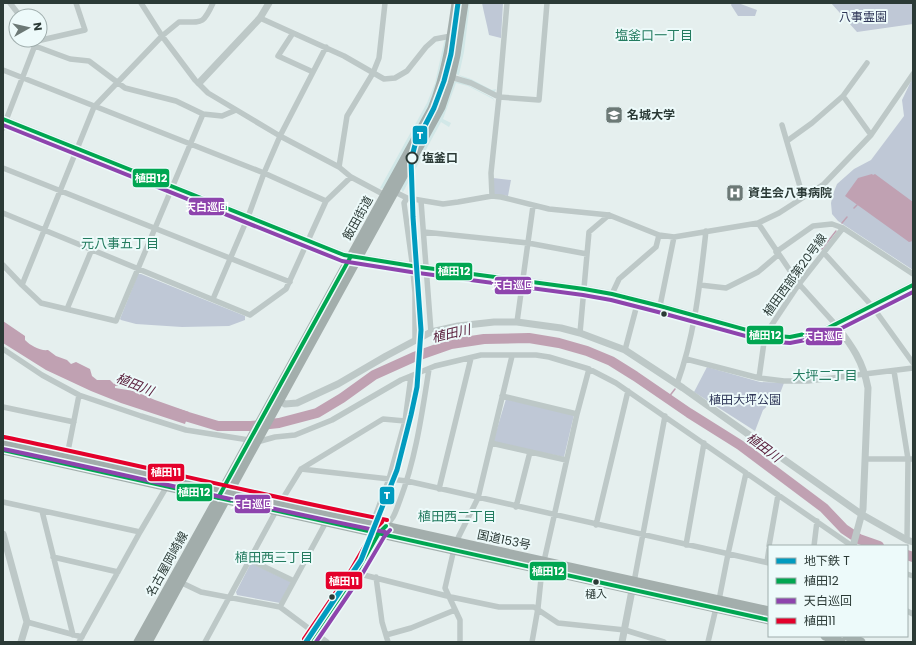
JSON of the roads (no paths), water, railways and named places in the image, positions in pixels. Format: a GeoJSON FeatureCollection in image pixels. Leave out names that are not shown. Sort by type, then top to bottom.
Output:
{"type":"FeatureCollection","features":[{"type":"Feature","properties":{"kind":"highway","name":"飯田街道"},"geometry":{"type":"LineString","coordinates":[[223,495],[275,406],[355,257],[385,194],[432,109],[443,78],[456,3]]}},
{"type":"Feature","properties":{"kind":"highway","name":"飯田街道"},"geometry":{"type":"LineString","coordinates":[[275,406],[355,257],[395,192],[441,107],[451,77],[456,55],[464,3]]}},
{"type":"Feature","properties":{"kind":"highway","name":"国道153号"},"geometry":{"type":"LineString","coordinates":[[223,495],[717,604],[768,611]]}},
{"type":"Feature","properties":{"kind":"highway","name":"国道153号"},"geometry":{"type":"LineString","coordinates":[[278,507],[326,522],[377,529],[386,526],[455,546]]}},
{"type":"Feature","properties":{"kind":"highway","name":"国道153号"},"geometry":{"type":"LineString","coordinates":[[717,604],[768,620]]}},
{"type":"Feature","properties":{"kind":"highway"},"geometry":{"type":"LineString","coordinates":[[828,637],[841,642]]}},
{"type":"Feature","properties":{"kind":"main road"},"geometry":{"type":"LineString","coordinates":[[3,443],[67,456],[223,495]]}},
{"type":"Feature","properties":{"kind":"main road"},"geometry":{"type":"LineString","coordinates":[[3,450],[167,486],[223,495]]}},
{"type":"Feature","properties":{"kind":"main road","name":"名古屋岡崎線"},"geometry":{"type":"LineString","coordinates":[[148,642],[180,582],[223,495]]}},
{"type":"Feature","properties":{"kind":"main road","name":"名古屋岡崎線"},"geometry":{"type":"LineString","coordinates":[[138,642],[223,495]]}},
{"type":"Feature","properties":{"kind":"street"},"geometry":{"type":"LineString","coordinates":[[48,39],[85,30],[76,3]]}},
{"type":"Feature","properties":{"kind":"street"},"geometry":{"type":"LineString","coordinates":[[141,3],[162,36],[195,80],[208,93],[280,136],[339,167],[351,177],[385,194],[395,192],[407,198],[442,204],[492,196],[512,199],[533,206],[610,215],[659,235],[674,237],[758,223],[780,213],[824,184],[871,135],[913,74]]}},
{"type":"Feature","properties":{"kind":"street"},"geometry":{"type":"LineString","coordinates":[[22,285],[94,107],[162,36],[179,22],[204,21],[213,3]]}},
{"type":"Feature","properties":{"kind":"street"},"geometry":{"type":"LineString","coordinates":[[199,83],[260,18],[269,3]]}},
{"type":"Feature","properties":{"kind":"street"},"geometry":{"type":"LineString","coordinates":[[339,167],[347,116],[373,73],[379,58],[385,3]]}},
{"type":"Feature","properties":{"kind":"street"},"geometry":{"type":"LineString","coordinates":[[492,196],[491,173],[507,3]]}},
{"type":"Feature","properties":{"kind":"street"},"geometry":{"type":"LineString","coordinates":[[451,77],[471,84],[499,97],[539,100],[547,3]]}},
{"type":"Feature","properties":{"kind":"street"},"geometry":{"type":"LineString","coordinates":[[260,18],[326,47],[384,79],[395,78],[407,71],[426,47],[435,39],[451,36]]}},
{"type":"Feature","properties":{"kind":"street"},"geometry":{"type":"LineString","coordinates":[[293,33],[278,56],[313,72]]}},
{"type":"Feature","properties":{"kind":"street"},"geometry":{"type":"LineString","coordinates":[[213,299],[280,136],[326,47]]}},
{"type":"Feature","properties":{"kind":"street"},"geometry":{"type":"LineString","coordinates":[[3,128],[34,48]]}},
{"type":"Feature","properties":{"kind":"street"},"geometry":{"type":"LineString","coordinates":[[48,48],[70,59],[89,61],[126,88],[176,101],[203,114],[222,116],[236,110]]}},
{"type":"Feature","properties":{"kind":"street"},"geometry":{"type":"LineString","coordinates":[[787,141],[812,124],[843,96],[867,63]]}},
{"type":"Feature","properties":{"kind":"street"},"geometry":{"type":"LineString","coordinates":[[3,70],[264,173],[326,201]]}},
{"type":"Feature","properties":{"kind":"street"},"geometry":{"type":"LineString","coordinates":[[843,96],[871,135]]}},
{"type":"Feature","properties":{"kind":"street"},"geometry":{"type":"LineString","coordinates":[[3,265],[41,303],[68,308],[116,321],[203,114]]}},
{"type":"Feature","properties":{"kind":"street"},"geometry":{"type":"LineString","coordinates":[[5,120],[344,256],[612,294],[765,335],[790,337],[824,330],[913,285]]}},
{"type":"Feature","properties":{"kind":"street"},"geometry":{"type":"LineString","coordinates":[[782,125],[803,197]]}},
{"type":"Feature","properties":{"kind":"street"},"geometry":{"type":"LineString","coordinates":[[3,168],[290,282]]}},
{"type":"Feature","properties":{"kind":"street"},"geometry":{"type":"LineString","coordinates":[[3,213],[250,315],[286,289],[326,201],[351,177]]}},
{"type":"Feature","properties":{"kind":"street"},"geometry":{"type":"LineString","coordinates":[[407,198],[404,203],[415,293],[416,340]]}},
{"type":"Feature","properties":{"kind":"street"},"geometry":{"type":"LineString","coordinates":[[421,201],[431,332]]}},
{"type":"Feature","properties":{"kind":"street"},"geometry":{"type":"LineString","coordinates":[[517,322],[533,206]]}},
{"type":"Feature","properties":{"kind":"street"},"geometry":{"type":"LineString","coordinates":[[580,333],[589,232],[610,215]]}},
{"type":"Feature","properties":{"kind":"street"},"geometry":{"type":"LineString","coordinates":[[758,223],[777,254],[799,284],[836,325],[856,352],[866,374],[868,388],[863,509],[853,545]]}},
{"type":"Feature","properties":{"kind":"street"},"geometry":{"type":"LineString","coordinates":[[700,285],[726,288],[758,272],[777,254],[813,226],[832,224],[843,228],[913,274]]}},
{"type":"Feature","properties":{"kind":"street","name":"植田西部第20号線"},"geometry":{"type":"LineString","coordinates":[[765,335],[799,284],[843,228]]}},
{"type":"Feature","properties":{"kind":"street"},"geometry":{"type":"LineString","coordinates":[[677,384],[686,359],[695,316],[706,231]]}},
{"type":"Feature","properties":{"kind":"street"},"geometry":{"type":"LineString","coordinates":[[424,232],[528,243],[586,254]]}},
{"type":"Feature","properties":{"kind":"street"},"geometry":{"type":"LineString","coordinates":[[612,294],[619,279],[656,248],[659,235]]}},
{"type":"Feature","properties":{"kind":"street"},"geometry":{"type":"LineString","coordinates":[[660,306],[674,237]]}},
{"type":"Feature","properties":{"kind":"street"},"geometry":{"type":"LineString","coordinates":[[68,308],[92,249]]}},
{"type":"Feature","properties":{"kind":"street"},"geometry":{"type":"LineString","coordinates":[[824,253],[872,306],[913,362]]}},
{"type":"Feature","properties":{"kind":"street"},"geometry":{"type":"LineString","coordinates":[[625,350],[638,301]]}},
{"type":"Feature","properties":{"kind":"street"},"geometry":{"type":"LineString","coordinates":[[275,406],[297,403],[338,384],[431,332],[474,324],[517,322],[561,328],[580,333],[625,350],[677,384],[861,515],[910,541],[911,459],[894,371]]}},
{"type":"Feature","properties":{"kind":"street"},"geometry":{"type":"LineString","coordinates":[[759,378],[765,335]]}},
{"type":"Feature","properties":{"kind":"street"},"geometry":{"type":"LineString","coordinates":[[3,349],[42,375],[79,395],[186,430],[256,437],[295,435],[332,420],[401,380],[429,369],[481,355],[536,355],[549,357],[589,369],[628,391],[852,545]]}},
{"type":"Feature","properties":{"kind":"street"},"geometry":{"type":"LineString","coordinates":[[460,642],[460,620],[446,588],[455,546],[478,498],[512,356]]}},
{"type":"Feature","properties":{"kind":"street"},"geometry":{"type":"LineString","coordinates":[[440,489],[471,358]]}},
{"type":"Feature","properties":{"kind":"street"},"geometry":{"type":"LineString","coordinates":[[686,359],[759,378],[808,381],[913,368]]}},
{"type":"Feature","properties":{"kind":"street"},"geometry":{"type":"LineString","coordinates":[[386,526],[391,522],[407,481],[421,423],[429,369]]}},
{"type":"Feature","properties":{"kind":"street"},"geometry":{"type":"LineString","coordinates":[[532,642],[543,565],[566,460],[589,369]]}},
{"type":"Feature","properties":{"kind":"street"},"geometry":{"type":"LineString","coordinates":[[309,642],[356,573],[377,529],[374,516],[389,479],[405,421],[411,376]]}},
{"type":"Feature","properties":{"kind":"street"},"geometry":{"type":"LineString","coordinates":[[596,524],[628,391]]}},
{"type":"Feature","properties":{"kind":"street"},"geometry":{"type":"LineString","coordinates":[[67,456],[79,395]]}},
{"type":"Feature","properties":{"kind":"street"},"geometry":{"type":"LineString","coordinates":[[502,396],[577,414]]}},
{"type":"Feature","properties":{"kind":"street"},"geometry":{"type":"LineString","coordinates":[[3,407],[74,422]]}},
{"type":"Feature","properties":{"kind":"street"},"geometry":{"type":"LineString","coordinates":[[622,642],[665,416]]}},
{"type":"Feature","properties":{"kind":"street"},"geometry":{"type":"LineString","coordinates":[[205,642],[278,507],[301,469],[383,419],[405,421]]}},
{"type":"Feature","properties":{"kind":"street"},"geometry":{"type":"LineString","coordinates":[[491,443],[566,460]]}},
{"type":"Feature","properties":{"kind":"street"},"geometry":{"type":"LineString","coordinates":[[686,545],[704,443]]}},
{"type":"Feature","properties":{"kind":"street"},"geometry":{"type":"LineString","coordinates":[[516,507],[530,452]]}},
{"type":"Feature","properties":{"kind":"street"},"geometry":{"type":"LineString","coordinates":[[866,459],[911,459]]}},
{"type":"Feature","properties":{"kind":"street"},"geometry":{"type":"LineString","coordinates":[[301,469],[407,481],[516,507],[768,563]]}},
{"type":"Feature","properties":{"kind":"street"},"geometry":{"type":"LineString","coordinates":[[708,642],[746,473]]}},
{"type":"Feature","properties":{"kind":"street"},"geometry":{"type":"LineString","coordinates":[[27,622],[73,635],[80,640],[167,486]]}},
{"type":"Feature","properties":{"kind":"street"},"geometry":{"type":"LineString","coordinates":[[769,545],[778,495]]}},
{"type":"Feature","properties":{"kind":"street"},"geometry":{"type":"LineString","coordinates":[[3,502],[140,532]]}},
{"type":"Feature","properties":{"kind":"street"},"geometry":{"type":"LineString","coordinates":[[42,511],[73,635]]}},
{"type":"Feature","properties":{"kind":"street"},"geometry":{"type":"LineString","coordinates":[[814,545],[817,521]]}},
{"type":"Feature","properties":{"kind":"street"},"geometry":{"type":"LineString","coordinates":[[280,607],[326,522]]}},
{"type":"Feature","properties":{"kind":"street"},"geometry":{"type":"LineString","coordinates":[[3,534],[27,622],[21,642]]}},
{"type":"Feature","properties":{"kind":"street"},"geometry":{"type":"LineString","coordinates":[[53,557],[118,572]]}},
{"type":"Feature","properties":{"kind":"street"},"geometry":{"type":"LineString","coordinates":[[250,560],[294,581]]}},
{"type":"Feature","properties":{"kind":"street"},"geometry":{"type":"LineString","coordinates":[[356,573],[500,608],[534,607],[538,608],[558,623],[625,630],[664,642]]}},
{"type":"Feature","properties":{"kind":"street"},"geometry":{"type":"LineString","coordinates":[[376,577],[382,622],[388,642]]}},
{"type":"Feature","properties":{"kind":"street"},"geometry":{"type":"LineString","coordinates":[[180,582],[201,592],[280,607],[327,642]]}},
{"type":"Feature","properties":{"kind":"street"},"geometry":{"type":"LineString","coordinates":[[386,635],[411,628],[455,610]]}},
{"type":"Feature","properties":{"kind":"waterway"},"geometry":{"type":"LineString","coordinates":[[854,208],[857,205]]}},
{"type":"Feature","properties":{"kind":"waterway"},"geometry":{"type":"LineString","coordinates":[[842,223],[847,217]]}},
{"type":"Feature","properties":{"kind":"waterway"},"geometry":{"type":"LineString","coordinates":[[822,249],[836,231]]}},
{"type":"Feature","properties":{"kind":"waterway","name":"植田川"},"geometry":{"type":"LineString","coordinates":[[175,413],[218,426],[251,426],[279,423],[317,413],[342,398],[374,375],[414,357],[451,344],[484,339],[529,338],[559,343],[587,351],[611,361],[635,376],[689,413],[740,445],[824,508],[844,529],[859,539],[876,545]]}},
{"type":"Feature","properties":{"kind":"waterway"},"geometry":{"type":"LineString","coordinates":[[668,398],[675,389]]}},
{"type":"Feature","properties":{"kind":"waterway","name":"植田川"},"geometry":{"type":"LineString","coordinates":[[908,555],[913,557]]}},
{"type":"Feature","properties":{"kind":"metro line","name":"T"},"geometry":{"type":"LineString","coordinates":[[306,642],[361,560],[397,470],[411,415],[417,387],[421,330],[413,217],[411,160],[415,145],[434,108],[444,81],[451,54],[458,3]]}},
{"type":"Feature","properties":{"kind":"place","name":"名城大学"},"geometry":{"type":"Point","coordinates":[614,115]}},
{"type":"Feature","properties":{"kind":"place","name":"塩釜口"},"geometry":{"type":"Point","coordinates":[412,158]}},
{"type":"Feature","properties":{"kind":"place","name":"資生会八事病院"},"geometry":{"type":"Point","coordinates":[735,193]}},
{"type":"Feature","properties":{"kind":"place","name":"樋入"},"geometry":{"type":"Point","coordinates":[596,582]}},
{"type":"Feature","properties":{"kind":"district","name":"塩釜口一丁目"},"geometry":{"type":"Point","coordinates":[654,35]}},
{"type":"Feature","properties":{"kind":"district","name":"元八事五丁目"},"geometry":{"type":"Point","coordinates":[120,243]}},
{"type":"Feature","properties":{"kind":"district","name":"大坪二丁目"},"geometry":{"type":"Point","coordinates":[825,375]}},
{"type":"Feature","properties":{"kind":"district","name":"植田西二丁目"},"geometry":{"type":"Point","coordinates":[457,516]}},
{"type":"Feature","properties":{"kind":"district","name":"植田西三丁目"},"geometry":{"type":"Point","coordinates":[274,557]}},
{"type":"Feature","properties":{"kind":"park label","name":"八事霊園"},"geometry":{"type":"Point","coordinates":[863,17]}},
{"type":"Feature","properties":{"kind":"park label","name":"植田大坪公園"},"geometry":{"type":"Point","coordinates":[745,400]}}]}
